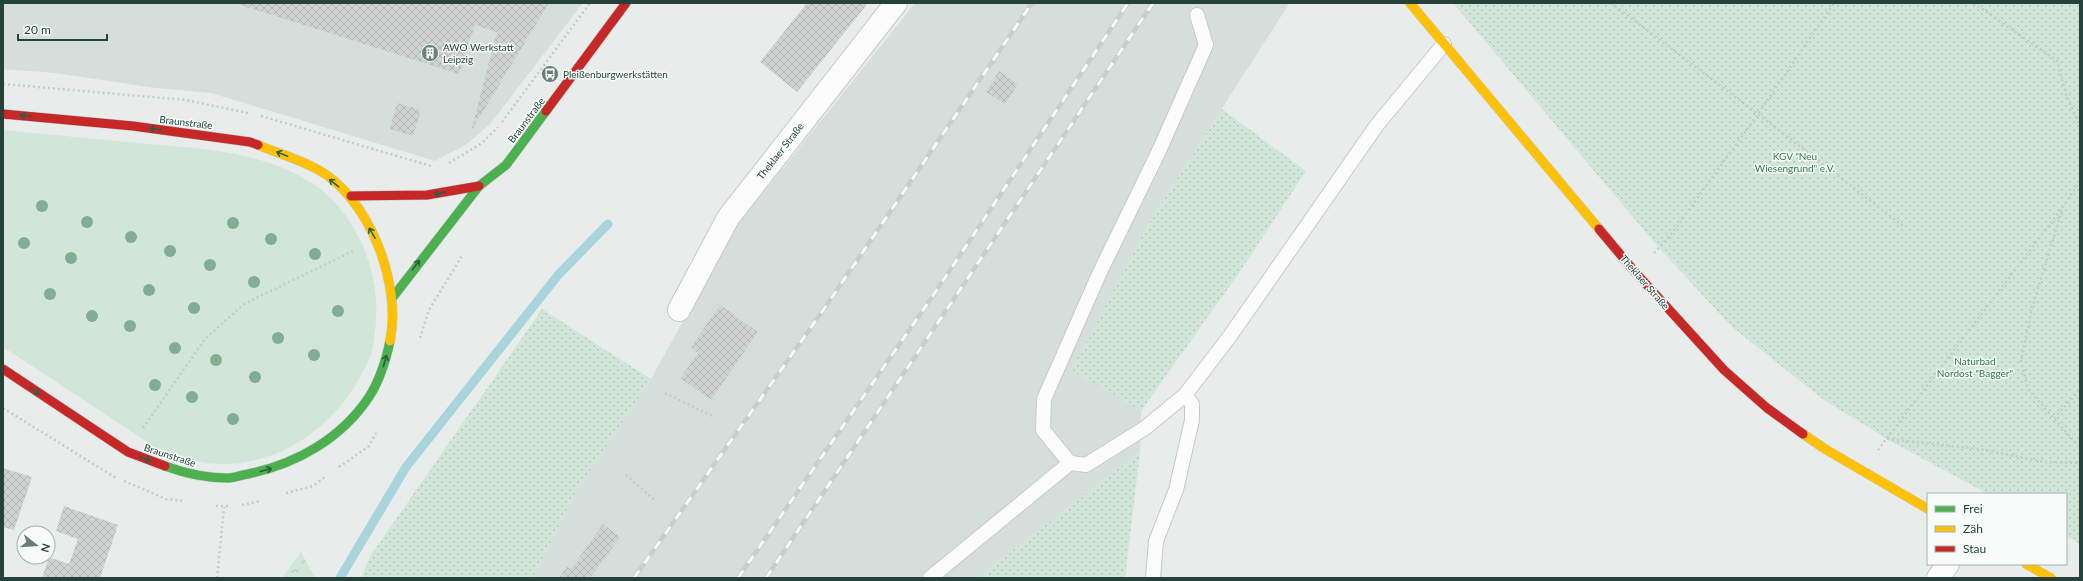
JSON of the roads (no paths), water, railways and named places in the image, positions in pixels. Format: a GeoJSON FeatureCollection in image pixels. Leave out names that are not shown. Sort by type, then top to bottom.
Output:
{"type":"FeatureCollection","features":[{"type":"Feature","properties":{"kind":"main road","name":"Braunstraße"},"geometry":{"type":"LineString","coordinates":[[393,297],[479,186],[506,165],[626,3]]}},
{"type":"Feature","properties":{"kind":"main road","name":"Theklaer Straße"},"geometry":{"type":"LineString","coordinates":[[1410,3],[1635,272],[1724,370],[1767,408],[1825,449],[1927,508]]}},
{"type":"Feature","properties":{"kind":"main road","name":"Braunstraße"},"geometry":{"type":"LineString","coordinates":[[3,114],[133,126],[250,142],[318,169],[351,196],[381,250],[393,297],[392,331],[385,364],[370,397],[347,424],[313,451],[268,470],[228,478],[200,476],[173,469],[128,452],[3,369]]}},
{"type":"Feature","properties":{"kind":"main road","name":"Braunstraße"},"geometry":{"type":"LineString","coordinates":[[351,196],[427,195],[479,186]]}},
{"type":"Feature","properties":{"kind":"main road"},"geometry":{"type":"LineString","coordinates":[[2028,565],[2051,578]]}},
{"type":"Feature","properties":{"kind":"street","name":"Theklaer Straße"},"geometry":{"type":"LineString","coordinates":[[679,310],[728,218],[896,3]]}},
{"type":"Feature","properties":{"kind":"street"},"geometry":{"type":"LineString","coordinates":[[1938,578],[1947,565]]}},
{"type":"Feature","properties":{"kind":"lane"},"geometry":{"type":"LineString","coordinates":[[1197,15],[1206,45],[1158,153],[1100,272],[1044,399],[1043,430],[1070,463],[1086,465],[1145,428],[1185,395],[1222,347],[1377,126],[1444,44]]}},
{"type":"Feature","properties":{"kind":"lane"},"geometry":{"type":"LineString","coordinates":[[1153,578],[1156,541],[1176,490],[1192,420],[1192,404],[1185,395]]}},
{"type":"Feature","properties":{"kind":"lane"},"geometry":{"type":"LineString","coordinates":[[930,578],[1070,463]]}},
{"type":"Feature","properties":{"kind":"waterway"},"geometry":{"type":"LineString","coordinates":[[340,578],[406,467],[559,274],[608,224]]}},
{"type":"Feature","properties":{"kind":"railway"},"geometry":{"type":"LineString","coordinates":[[634,578],[824,309],[1032,3]]}},
{"type":"Feature","properties":{"kind":"railway"},"geometry":{"type":"LineString","coordinates":[[738,578],[932,297],[1128,3]]}},
{"type":"Feature","properties":{"kind":"railway"},"geometry":{"type":"LineString","coordinates":[[766,578],[1153,3]]}},
{"type":"Feature","properties":{"kind":"place","name":"AWO Werkstatt Leipzig"},"geometry":{"type":"Point","coordinates":[430,53]}},
{"type":"Feature","properties":{"kind":"place","name":"Pleißenburgwerkstätten"},"geometry":{"type":"Point","coordinates":[550,74]}},
{"type":"Feature","properties":{"kind":"park label","name":"KGV \"Neu Wiesengrund\" e.V."},"geometry":{"type":"Point","coordinates":[1795,162]}},
{"type":"Feature","properties":{"kind":"park label","name":"Naturbad Nordost \"Bagger\""},"geometry":{"type":"Point","coordinates":[1975,366]}}]}
